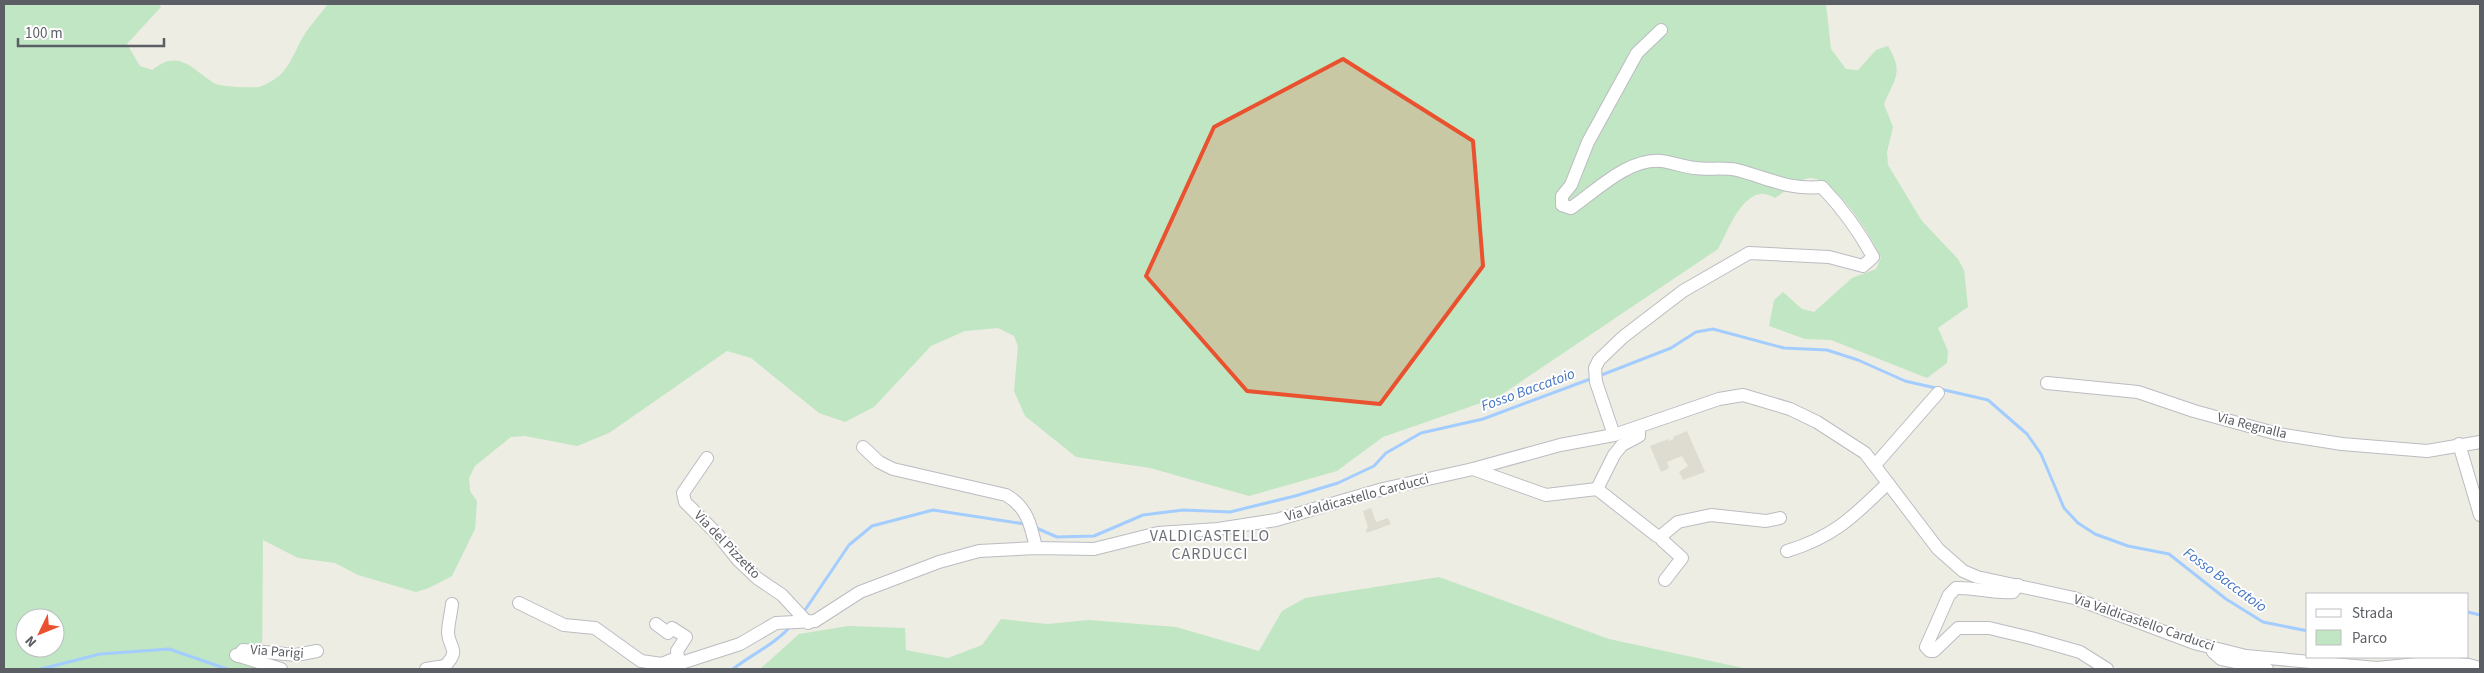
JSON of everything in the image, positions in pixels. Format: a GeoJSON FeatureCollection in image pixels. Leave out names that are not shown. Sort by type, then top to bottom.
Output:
{"type":"FeatureCollection","features":[{"type":"Feature","properties":{"kind":"street"},"geometry":{"type":"LineString","coordinates":[[1614,435],[1595,377],[1599,360],[1648,316],[1683,291],[1749,253],[1829,257],[1863,266],[1872,257],[1860,234],[1839,205],[1822,187],[1802,189],[1780,185],[1735,170],[1694,168],[1660,161],[1643,163],[1606,180],[1572,208],[1562,205],[1562,196],[1571,185],[1588,142],[1637,53],[1661,30]]}},
{"type":"Feature","properties":{"kind":"street","name":"Via Regnalla"},"geometry":{"type":"LineString","coordinates":[[2047,383],[2138,392],[2194,411],[2278,434],[2333,443],[2427,451],[2459,444],[2480,442]]}},
{"type":"Feature","properties":{"kind":"street"},"geometry":{"type":"LineString","coordinates":[[1875,465],[1938,393]]}},
{"type":"Feature","properties":{"kind":"street","name":"Via Valdicastello Carducci"},"geometry":{"type":"LineString","coordinates":[[519,603],[564,625],[595,628],[641,661],[662,664],[676,663],[740,644],[776,623],[815,621],[860,592],[939,562],[979,551],[1036,548],[1094,549],[1158,532],[1218,529],[1276,520],[1383,488],[1472,470],[1560,445],[1614,435],[1718,399],[1743,395],[1754,396],[1790,409],[1817,422],[1865,453],[1916,522],[1951,561],[1978,577],[2074,598],[2138,623],[2213,648],[2246,656],[2377,668],[2437,662],[2469,664],[2480,668]]}},
{"type":"Feature","properties":{"kind":"street"},"geometry":{"type":"LineString","coordinates":[[1597,490],[1614,455],[1622,445],[1639,436],[1638,428]]}},
{"type":"Feature","properties":{"kind":"street"},"geometry":{"type":"LineString","coordinates":[[2459,444],[2480,515]]}},
{"type":"Feature","properties":{"kind":"street"},"geometry":{"type":"LineString","coordinates":[[863,447],[879,462],[894,469],[1006,495],[1018,502],[1027,514],[1036,548]]}},
{"type":"Feature","properties":{"kind":"street","name":"Via del Pizzetto"},"geometry":{"type":"LineString","coordinates":[[707,458],[683,493],[684,502],[718,535],[757,578],[782,595],[808,622]]}},
{"type":"Feature","properties":{"kind":"street"},"geometry":{"type":"LineString","coordinates":[[1472,470],[1546,495],[1597,490],[1653,534],[1661,536]]}},
{"type":"Feature","properties":{"kind":"street"},"geometry":{"type":"LineString","coordinates":[[1787,551],[1824,538],[1838,530],[1888,483]]}},
{"type":"Feature","properties":{"kind":"street"},"geometry":{"type":"LineString","coordinates":[[1661,536],[1678,522],[1711,515],[1766,521],[1780,518]]}},
{"type":"Feature","properties":{"kind":"street"},"geometry":{"type":"LineString","coordinates":[[1661,536],[1664,543],[1682,558],[1665,580]]}},
{"type":"Feature","properties":{"kind":"street"},"geometry":{"type":"LineString","coordinates":[[2018,585],[2013,592],[2004,593],[1956,588],[1950,595],[1926,647],[1930,651],[1934,651],[1958,628],[1989,628],[2080,652],[2107,669]]}},
{"type":"Feature","properties":{"kind":"street"},"geometry":{"type":"LineString","coordinates":[[426,669],[445,666],[454,653],[454,647],[448,636],[452,604]]}},
{"type":"Feature","properties":{"kind":"street"},"geometry":{"type":"LineString","coordinates":[[656,624],[668,633],[672,628],[686,637],[676,651],[678,656],[676,663]]}},
{"type":"Feature","properties":{"kind":"street"},"geometry":{"type":"LineString","coordinates":[[2213,648],[2213,652],[2221,659],[2267,669]]}},
{"type":"Feature","properties":{"kind":"street","name":"Via Parigi"},"geometry":{"type":"LineString","coordinates":[[282,669],[234,655],[243,650],[296,655],[318,651]]}},
{"type":"Feature","properties":{"kind":"highlighted area"},"geometry":{"type":"Polygon","coordinates":[[[1343,59],[1473,141],[1483,266],[1380,404],[1247,391],[1146,276],[1214,127],[1343,59]]]}},
{"type":"Feature","properties":{"kind":"shaded area"},"geometry":{"type":"Polygon","coordinates":[[[1687,431],[1705,472],[1683,480],[1679,472],[1688,466],[1682,456],[1667,462],[1669,468],[1661,472],[1650,446],[1668,439],[1669,441],[1674,439],[1673,437],[1687,431]]]}},
{"type":"Feature","properties":{"kind":"shaded area"},"geometry":{"type":"Polygon","coordinates":[[[1371,508],[1376,522],[1388,518],[1391,524],[1367,533],[1366,529],[1368,528],[1363,511],[1371,508]]]}},
{"type":"Feature","properties":{"kind":"green space"},"geometry":{"type":"Polygon","coordinates":[[[4,4],[159,4],[161,7],[127,44],[140,66],[152,70],[170,61],[178,61],[192,67],[217,84],[259,87],[283,72],[300,42],[328,4],[1826,4],[1831,49],[1846,69],[1858,70],[1876,50],[1888,46],[1893,55],[1897,69],[1896,75],[1884,104],[1893,127],[1887,152],[1888,165],[1922,221],[1958,259],[1964,270],[1968,307],[1938,328],[1948,351],[1947,363],[1927,378],[1831,340],[1805,339],[1769,326],[1774,300],[1783,292],[1802,309],[1814,312],[1852,278],[1876,269],[1881,258],[1870,236],[1840,196],[1819,180],[1805,179],[1775,198],[1762,194],[1753,197],[1740,208],[1718,249],[1498,397],[1383,437],[1337,471],[1249,496],[1150,468],[1076,457],[1025,416],[1014,391],[1018,346],[1014,336],[998,328],[965,331],[931,346],[874,407],[845,422],[819,413],[751,358],[727,351],[609,433],[577,446],[525,436],[511,437],[475,466],[469,478],[470,491],[477,501],[475,529],[452,576],[429,588],[416,592],[358,575],[335,563],[298,558],[263,540],[262,669],[4,669],[4,4]]]}},
{"type":"Feature","properties":{"kind":"green space"},"geometry":{"type":"Polygon","coordinates":[[[1439,577],[1609,639],[1748,669],[760,669],[799,634],[848,626],[905,628],[906,650],[948,658],[982,645],[1001,619],[1047,624],[1089,620],[1176,627],[1259,651],[1282,611],[1305,598],[1439,577]]]}},
{"type":"Feature","properties":{"kind":"waterway","name":"Fosso Baccatoio"},"geometry":{"type":"LineString","coordinates":[[1599,376],[1671,348],[1696,332],[1713,329],[1784,348],[1827,350],[1858,360],[1905,381],[1988,400],[2027,434],[2041,454],[2064,508],[2078,523],[2095,534],[2128,546],[2169,554],[2226,599],[2263,622],[2306,631]]}},
{"type":"Feature","properties":{"kind":"waterway","name":"Fosso Baccatoio"},"geometry":{"type":"LineString","coordinates":[[1034,527],[1057,537],[1094,536],[1143,515],[1183,510],[1230,512],[1295,496],[1338,483],[1374,466],[1386,453],[1421,433],[1483,419],[1593,378]]}},
{"type":"Feature","properties":{"kind":"waterway","name":"Fosso Baccatoio"},"geometry":{"type":"LineString","coordinates":[[803,613],[849,545],[872,526],[933,510],[1025,524]]}},
{"type":"Feature","properties":{"kind":"waterway","name":"Fosso Baccatoio"},"geometry":{"type":"LineString","coordinates":[[2469,612],[2480,615]]}},
{"type":"Feature","properties":{"kind":"waterway","name":"Fosso Baccatoio"},"geometry":{"type":"LineString","coordinates":[[733,669],[777,639],[790,627]]}},
{"type":"Feature","properties":{"kind":"waterway"},"geometry":{"type":"LineString","coordinates":[[41,669],[100,654],[169,649],[227,669]]}},
{"type":"Feature","properties":{"kind":"district","name":"VALDICASTELLO CARDUCCI"},"geometry":{"type":"Point","coordinates":[1210,545]}}]}
